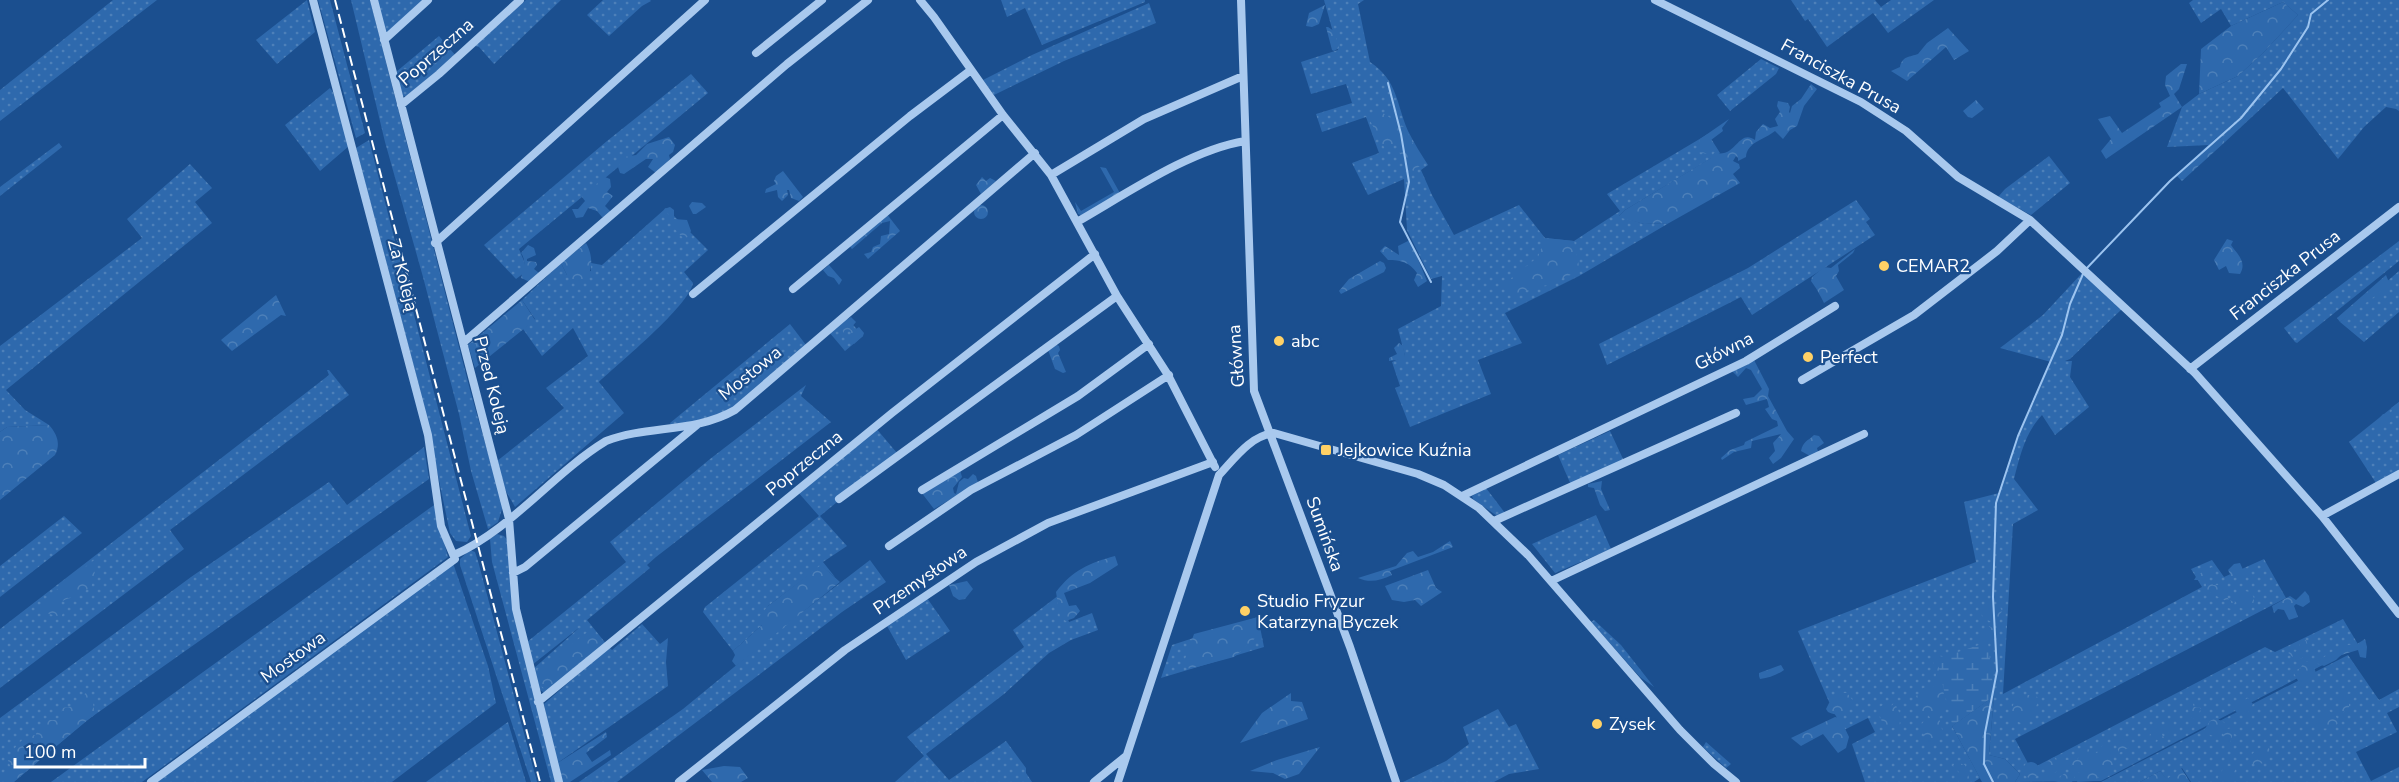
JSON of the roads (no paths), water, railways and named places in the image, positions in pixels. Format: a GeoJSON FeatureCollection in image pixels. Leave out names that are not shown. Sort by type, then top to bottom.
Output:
{"type":"FeatureCollection","features":[{"type":"Feature","properties":{"kind":"street","name":"Za Koleją"},"geometry":{"type":"LineString","coordinates":[[314,0],[428,435],[441,526],[454,557]]}},
{"type":"Feature","properties":{"kind":"street","name":"Przed Koleją"},"geometry":{"type":"LineString","coordinates":[[374,0],[508,519],[516,609],[559,782]]}},
{"type":"Feature","properties":{"kind":"street"},"geometry":{"type":"LineString","coordinates":[[384,40],[428,0]]}},
{"type":"Feature","properties":{"kind":"street","name":"Poprzeczna"},"geometry":{"type":"LineString","coordinates":[[400,105],[520,0]]}},
{"type":"Feature","properties":{"kind":"street"},"geometry":{"type":"LineString","coordinates":[[435,243],[705,0]]}},
{"type":"Feature","properties":{"kind":"street"},"geometry":{"type":"LineString","coordinates":[[756,53],[822,0]]}},
{"type":"Feature","properties":{"kind":"street"},"geometry":{"type":"LineString","coordinates":[[464,342],[786,64],[868,0]]}},
{"type":"Feature","properties":{"kind":"street"},"geometry":{"type":"LineString","coordinates":[[920,0],[1003,115],[1051,175],[1118,296],[1168,375],[1220,475]]}},
{"type":"Feature","properties":{"kind":"street","name":"Główna"},"geometry":{"type":"LineString","coordinates":[[1241,0],[1252,373],[1257,401],[1269,434]]}},
{"type":"Feature","properties":{"kind":"street","name":"Franciszka Prusa"},"geometry":{"type":"LineString","coordinates":[[1655,0],[1861,102],[1906,131],[1958,177],[2030,220],[2190,369],[2322,516],[2399,614]]}},
{"type":"Feature","properties":{"kind":"street"},"geometry":{"type":"LineString","coordinates":[[693,294],[910,116],[971,70]]}},
{"type":"Feature","properties":{"kind":"street"},"geometry":{"type":"LineString","coordinates":[[1051,175],[1144,119],[1243,76]]}},
{"type":"Feature","properties":{"kind":"street"},"geometry":{"type":"LineString","coordinates":[[793,289],[1003,115]]}},
{"type":"Feature","properties":{"kind":"street"},"geometry":{"type":"LineString","coordinates":[[1077,222],[1187,161],[1227,145],[1245,141]]}},
{"type":"Feature","properties":{"kind":"street","name":"Mostowa"},"geometry":{"type":"LineString","coordinates":[[151,782],[454,557],[468,549],[606,441],[621,436],[698,424],[735,410],[1035,153]]}},
{"type":"Feature","properties":{"kind":"street","name":"Franciszka Prusa"},"geometry":{"type":"LineString","coordinates":[[2190,369],[2399,207]]}},
{"type":"Feature","properties":{"kind":"street"},"geometry":{"type":"LineString","coordinates":[[1802,380],[1914,315],[1996,251],[2030,220]]}},
{"type":"Feature","properties":{"kind":"street","name":"Poprzeczna"},"geometry":{"type":"LineString","coordinates":[[538,702],[892,413],[1095,254]]}},
{"type":"Feature","properties":{"kind":"street"},"geometry":{"type":"LineString","coordinates":[[839,499],[1118,296]]}},
{"type":"Feature","properties":{"kind":"street","name":"Główna"},"geometry":{"type":"LineString","coordinates":[[1462,496],[1746,361],[1835,306]]}},
{"type":"Feature","properties":{"kind":"street"},"geometry":{"type":"LineString","coordinates":[[922,490],[1078,396],[1149,344]]}},
{"type":"Feature","properties":{"kind":"street"},"geometry":{"type":"LineString","coordinates":[[888,546],[971,490],[1076,435],[1168,375]]}},
{"type":"Feature","properties":{"kind":"street"},"geometry":{"type":"LineString","coordinates":[[1494,521],[1736,413]]}},
{"type":"Feature","properties":{"kind":"street"},"geometry":{"type":"LineString","coordinates":[[513,573],[525,567],[698,424]]}},
{"type":"Feature","properties":{"kind":"street"},"geometry":{"type":"LineString","coordinates":[[1105,773],[1119,781],[1220,475],[1251,443],[1274,433],[1399,468],[1444,485],[1462,496],[1494,521],[1551,581],[1680,730],[1736,782]]}},
{"type":"Feature","properties":{"kind":"street","name":"Sumińska"},"geometry":{"type":"LineString","coordinates":[[1269,434],[1350,647],[1396,782]]}},
{"type":"Feature","properties":{"kind":"street"},"geometry":{"type":"LineString","coordinates":[[1551,581],[1864,435]]}},
{"type":"Feature","properties":{"kind":"street","name":"Przemysłowa"},"geometry":{"type":"LineString","coordinates":[[679,782],[845,650],[976,562],[1048,523],[1212,462]]}},
{"type":"Feature","properties":{"kind":"street"},"geometry":{"type":"LineString","coordinates":[[2322,516],[2399,474]]}},
{"type":"Feature","properties":{"kind":"street"},"geometry":{"type":"LineString","coordinates":[[1094,782],[1127,755]]}},
{"type":"Feature","properties":{"kind":"waterway"},"geometry":{"type":"LineString","coordinates":[[2086,269],[2170,181],[2241,118],[2281,69],[2308,27],[2311,14],[2328,0]]}},
{"type":"Feature","properties":{"kind":"waterway"},"geometry":{"type":"LineString","coordinates":[[1388,83],[1401,134],[1409,182],[1400,222],[1431,282]]}},
{"type":"Feature","properties":{"kind":"waterway"},"geometry":{"type":"LineString","coordinates":[[1993,782],[1984,764],[1985,733],[1997,671],[1993,597],[1996,503],[2018,436],[2062,335],[2070,304],[2083,274]]}},
{"type":"Feature","properties":{"kind":"railway"},"geometry":{"type":"LineString","coordinates":[[335,0],[540,782]]}},
{"type":"Feature","properties":{"kind":"place","name":"CEMAR2"},"geometry":{"type":"Point","coordinates":[1884,266]}},
{"type":"Feature","properties":{"kind":"place","name":"abc"},"geometry":{"type":"Point","coordinates":[1279,341]}},
{"type":"Feature","properties":{"kind":"place","name":"Perfect"},"geometry":{"type":"Point","coordinates":[1808,357]}},
{"type":"Feature","properties":{"kind":"place","name":"Jejkowice Kuźnia"},"geometry":{"type":"Point","coordinates":[1326,450]}},
{"type":"Feature","properties":{"kind":"place","name":"Studio Fryzur Katarzyna Byczek"},"geometry":{"type":"Point","coordinates":[1245,611]}},
{"type":"Feature","properties":{"kind":"place","name":"Zysek"},"geometry":{"type":"Point","coordinates":[1597,724]}}]}
